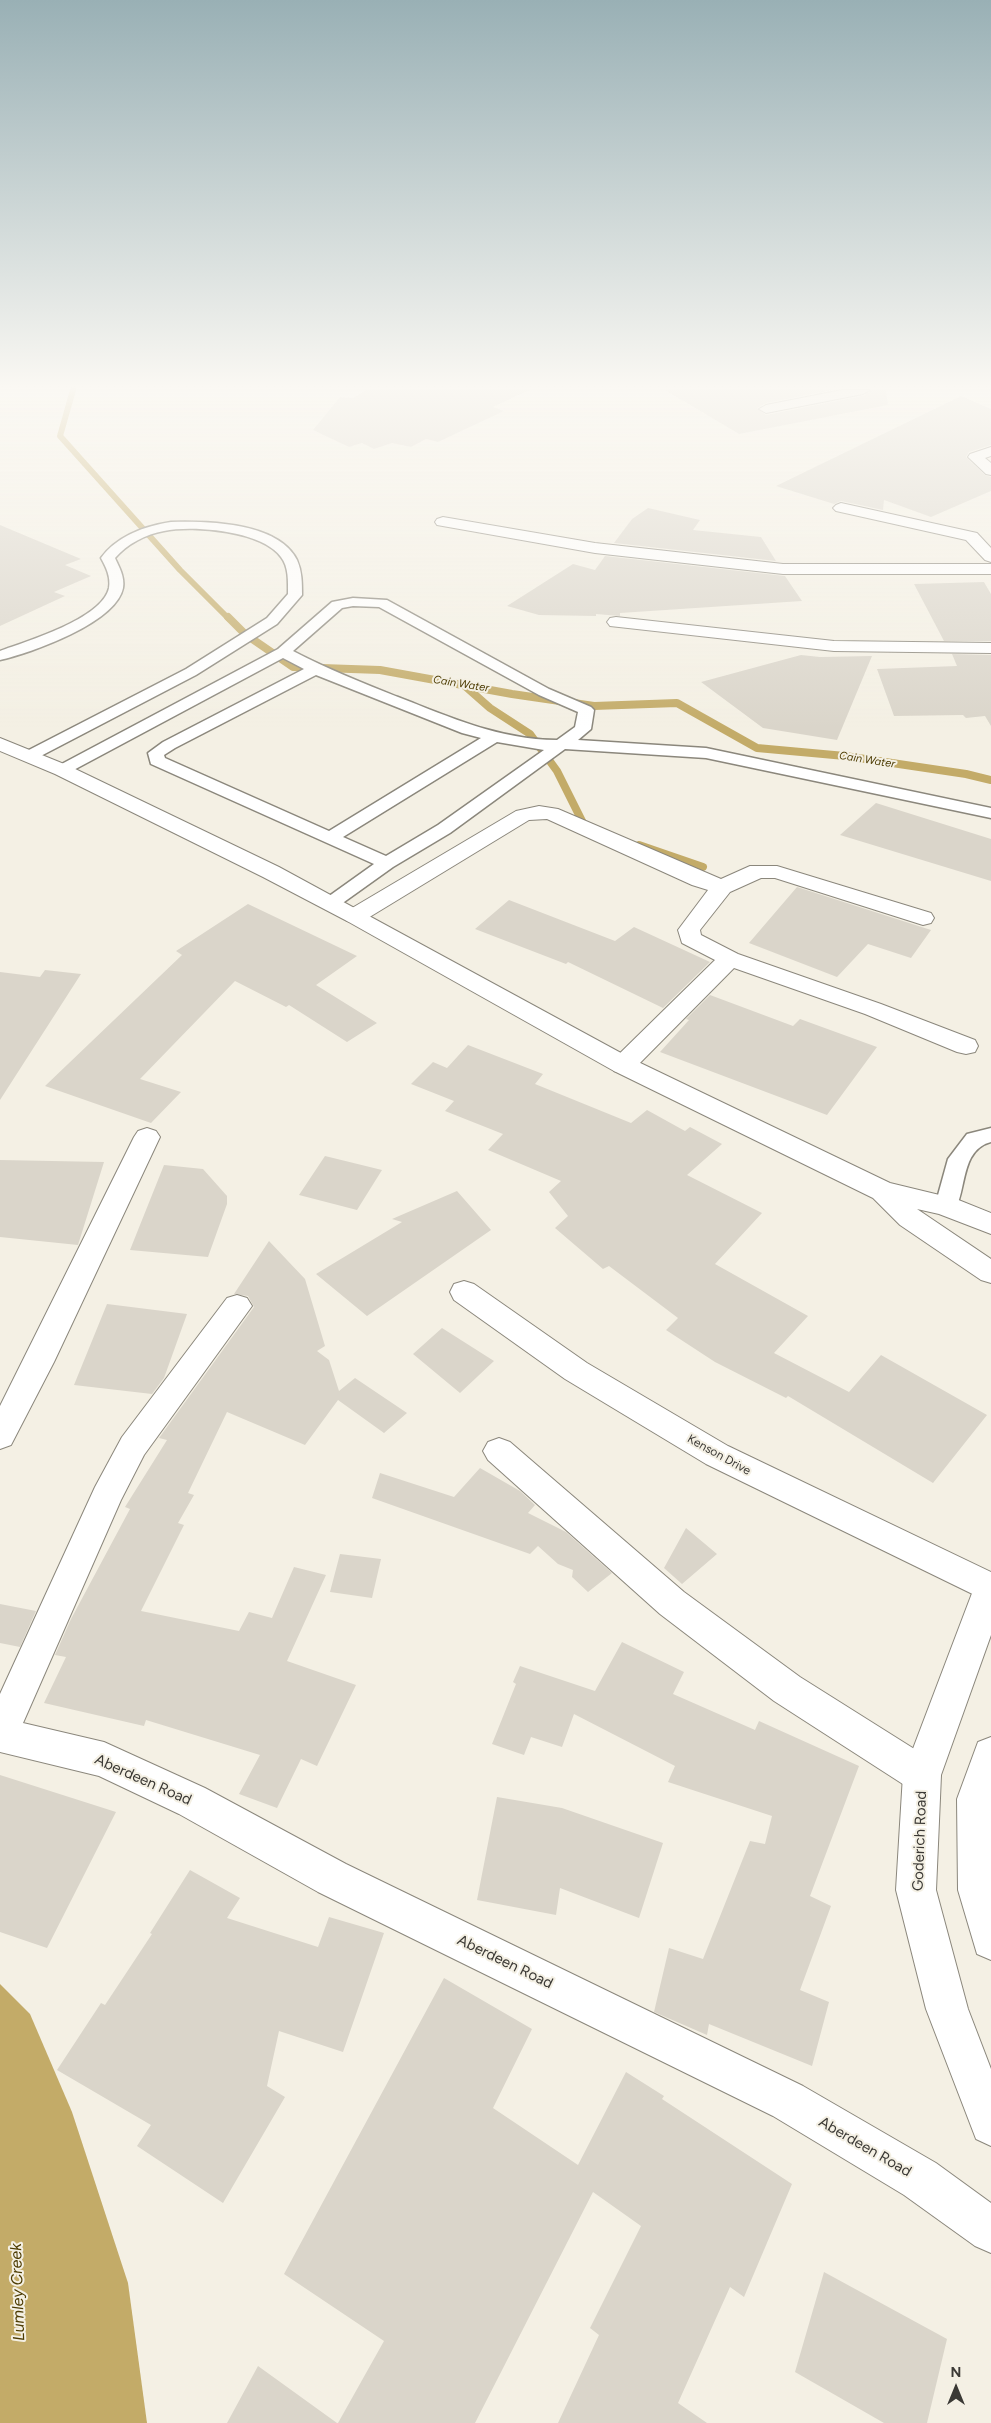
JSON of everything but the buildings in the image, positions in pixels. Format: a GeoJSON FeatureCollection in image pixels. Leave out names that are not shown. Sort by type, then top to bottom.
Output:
{"type":"FeatureCollection","features":[{"type":"Feature","properties":{"kind":"street"},"geometry":{"type":"LineString","coordinates":[[841,508],[971,536],[991,557]]}},
{"type":"Feature","properties":{"kind":"street"},"geometry":{"type":"LineString","coordinates":[[443,522],[595,548],[783,569],[991,568]]}},
{"type":"Feature","properties":{"kind":"street"},"geometry":{"type":"LineString","coordinates":[[616,622],[834,646],[991,648]]}},
{"type":"Feature","properties":{"kind":"street"},"geometry":{"type":"LineString","coordinates":[[1,744],[62,770],[331,903],[623,1064],[883,1191],[946,1206],[991,1224]]}},
{"type":"Feature","properties":{"kind":"street"},"geometry":{"type":"LineString","coordinates":[[355,916],[523,815],[539,812],[551,813],[700,880],[722,887]]}},
{"type":"Feature","properties":{"kind":"street"},"geometry":{"type":"LineString","coordinates":[[923,918],[777,872],[758,871],[722,887],[689,930],[690,938],[730,959],[873,1009],[966,1046]]}},
{"type":"Feature","properties":{"kind":"street"},"geometry":{"type":"LineString","coordinates":[[623,1064],[730,959]]}},
{"type":"Feature","properties":{"kind":"street"},"geometry":{"type":"LineString","coordinates":[[0,1436],[43,1353],[147,1137]]}},
{"type":"Feature","properties":{"kind":"street"},"geometry":{"type":"LineString","coordinates":[[883,1191],[910,1218],[991,1273]]}},
{"type":"Feature","properties":{"kind":"street","name":"Kenson Drive"},"geometry":{"type":"LineString","coordinates":[[464,1292],[576,1371],[717,1455],[991,1588]]}},
{"type":"Feature","properties":{"kind":"street"},"geometry":{"type":"LineString","coordinates":[[0,1734],[106,1497],[133,1446],[180,1380],[237,1306]]}},
{"type":"Feature","properties":{"kind":"street"},"geometry":{"type":"LineString","coordinates":[[498,1451],[672,1603],[787,1689],[922,1774]]}},
{"type":"Feature","properties":{"kind":"street","name":"Goderich Road"},"geometry":{"type":"LineString","coordinates":[[991,1588],[922,1774],[916,1890],[947,2010],[991,2124]]}},
{"type":"Feature","properties":{"kind":"street","name":"Aberdeen Road"},"geometry":{"type":"LineString","coordinates":[[0,1734],[104,1760],[192,1801],[332,1878],[788,2101],[920,2179],[991,2230]]}},
{"type":"Feature","properties":{"kind":"street"},"geometry":{"type":"LineString","coordinates":[[991,1754],[976,1799],[978,1890],[991,1940]]}},
{"type":"Feature","properties":{"kind":"lane"},"geometry":{"type":"LineString","coordinates":[[0,656],[73,628],[110,602],[116,590],[116,574],[108,558],[115,548],[137,536],[165,527],[212,528],[254,534],[284,552],[295,573],[295,595],[272,621],[191,672],[29,756]]}},
{"type":"Feature","properties":{"kind":"lane"},"geometry":{"type":"LineString","coordinates":[[62,770],[283,652],[338,605],[353,602],[382,603],[544,692],[586,710],[584,729],[444,829],[387,863],[331,903]]}},
{"type":"Feature","properties":{"kind":"lane"},"geometry":{"type":"LineString","coordinates":[[283,652],[315,669],[468,730],[494,737],[559,746],[570,744],[706,753],[991,813]]}},
{"type":"Feature","properties":{"kind":"lane"},"geometry":{"type":"LineString","coordinates":[[315,669],[169,744],[156,754],[157,761],[387,863]]}},
{"type":"Feature","properties":{"kind":"lane"},"geometry":{"type":"LineString","coordinates":[[330,838],[494,737]]}},
{"type":"Feature","properties":{"kind":"lane"},"geometry":{"type":"LineString","coordinates":[[946,1206],[956,1164],[975,1139],[991,1136]]}},
{"type":"Feature","properties":{"kind":"water","name":"Lumley Creek"},"geometry":{"type":"Polygon","coordinates":[[[0,1984],[30,2014],[72,2112],[128,2283],[147,2423],[0,2423],[0,1984]]]}},
{"type":"Feature","properties":{"kind":"waterway","name":"Cain Water"},"geometry":{"type":"LineString","coordinates":[[120,503],[180,570],[229,619]]}},
{"type":"Feature","properties":{"kind":"waterway","name":"Cain Water"},"geometry":{"type":"LineString","coordinates":[[228,617],[245,634],[293,667],[380,670],[512,694],[594,706],[677,703],[757,748],[845,756],[966,774],[991,780]]}},
{"type":"Feature","properties":{"kind":"waterway"},"geometry":{"type":"LineString","coordinates":[[465,686],[490,708],[530,734],[557,771],[585,827],[590,829]]}},
{"type":"Feature","properties":{"kind":"waterway"},"geometry":{"type":"LineString","coordinates":[[639,845],[703,867]]}}]}
